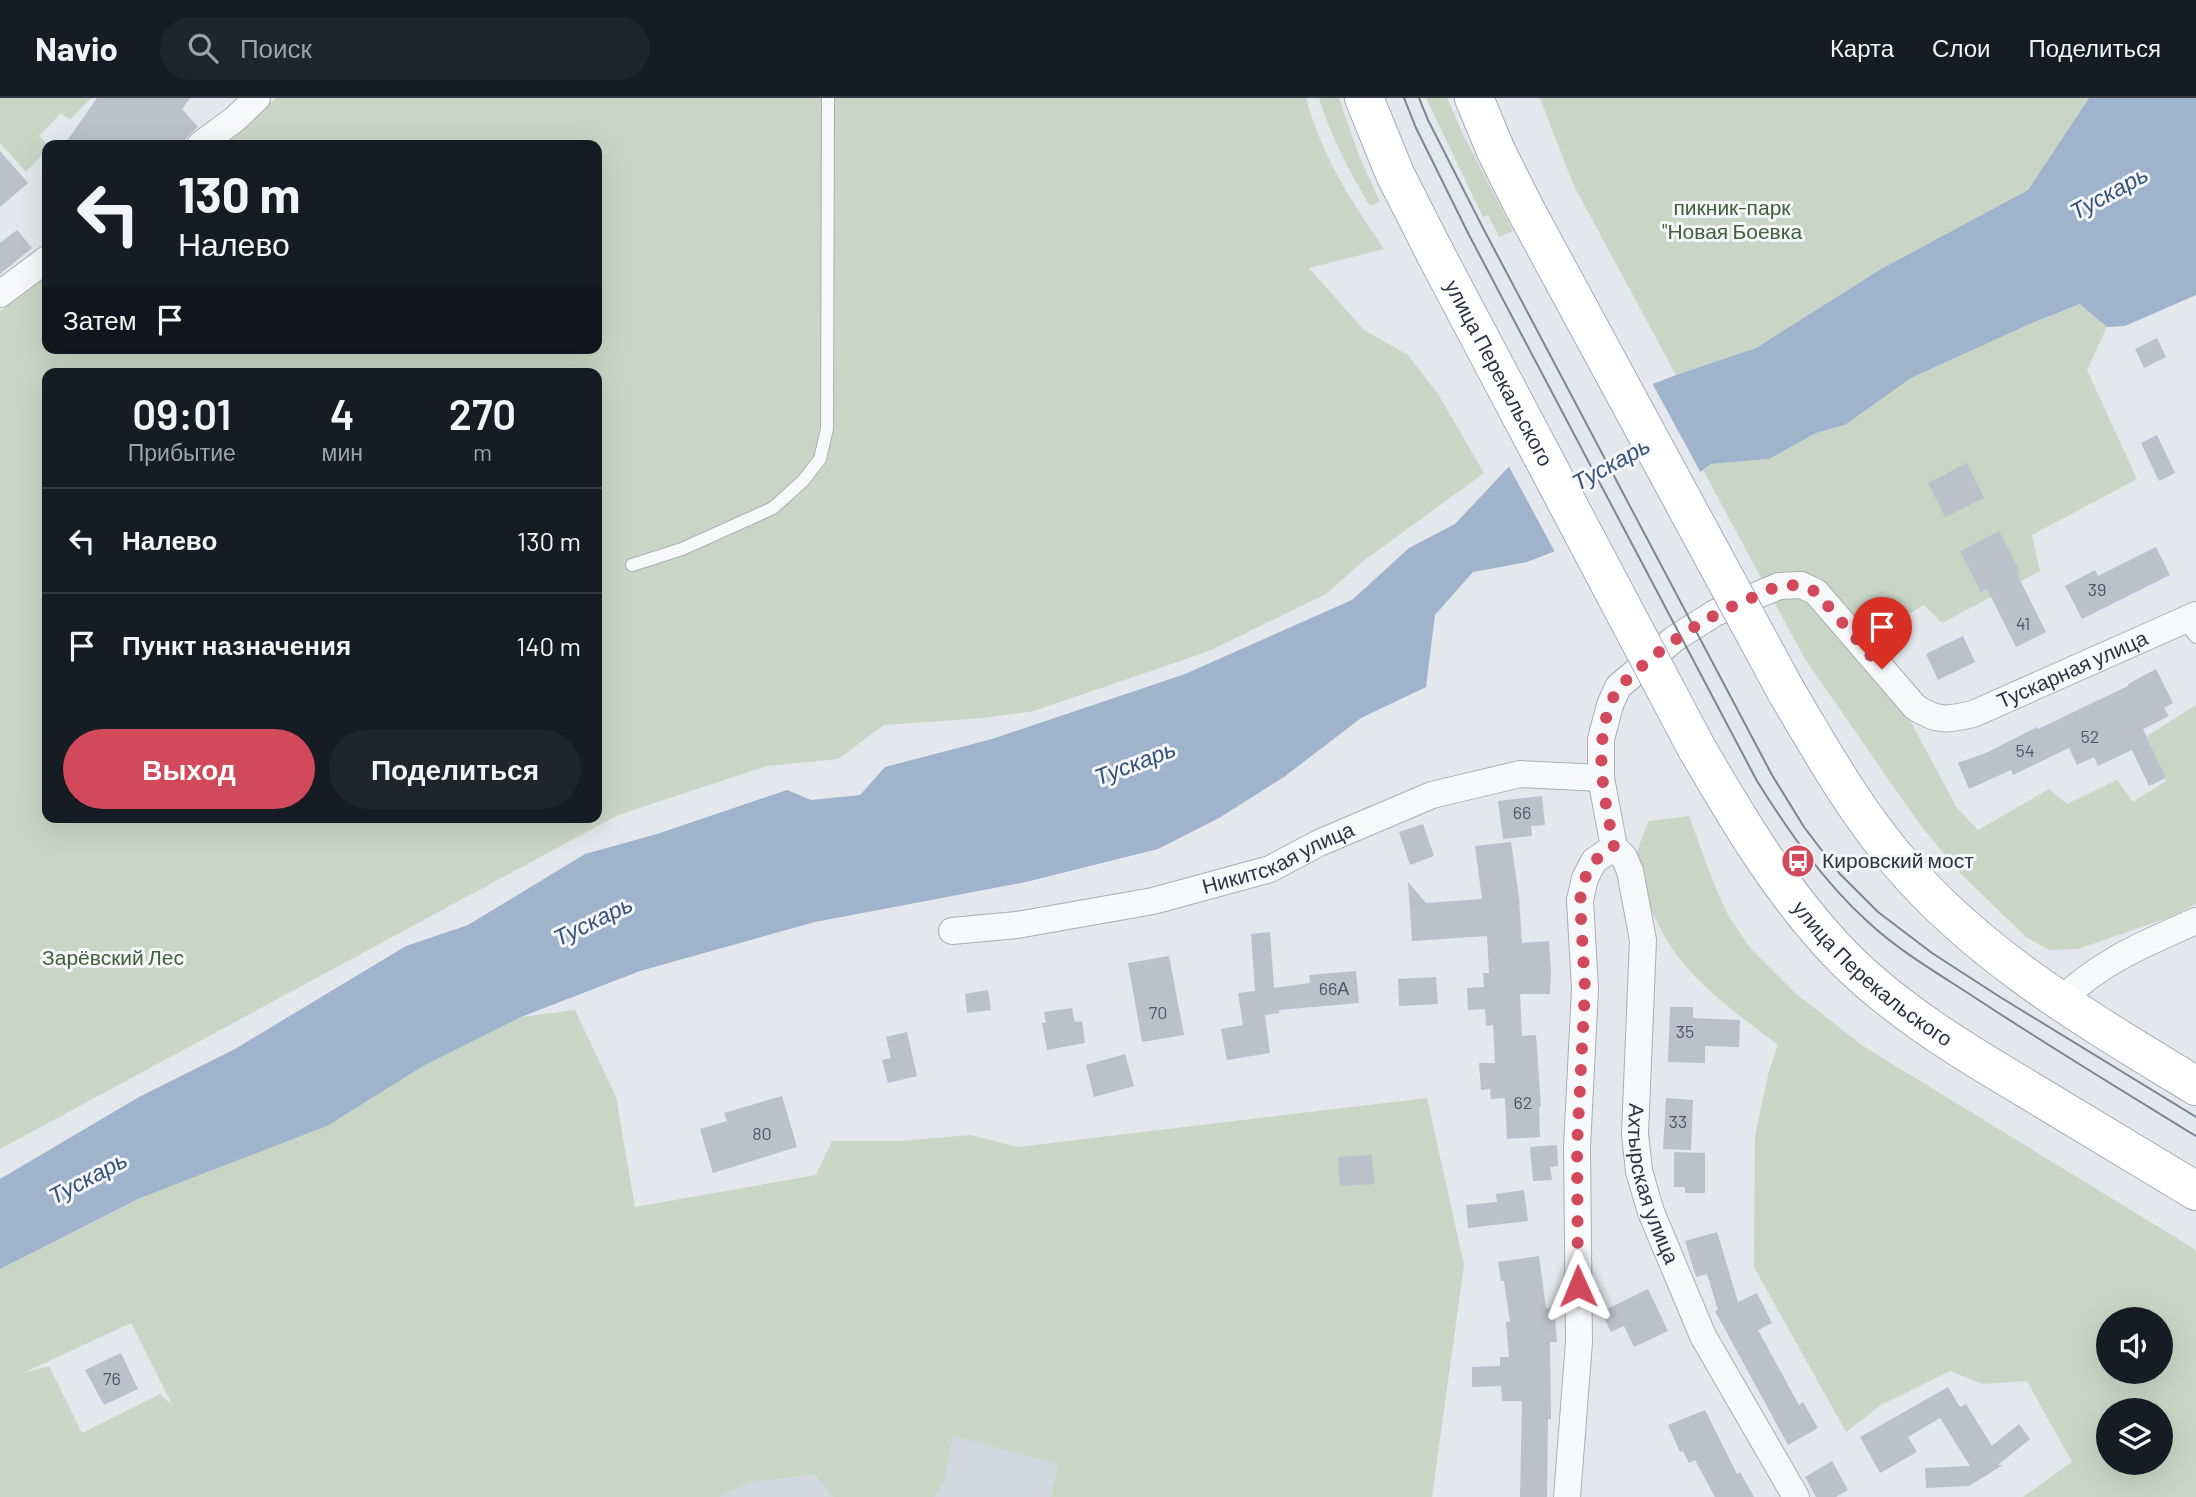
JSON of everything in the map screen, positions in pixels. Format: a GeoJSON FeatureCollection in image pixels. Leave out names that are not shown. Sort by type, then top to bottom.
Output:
{"type":"FeatureCollection","features":[{"type":"Feature","properties":{"kind":"main road","name":"улица Перекальского"},"geometry":{"type":"LineString","coordinates":[[1364,98],[1395,174],[1435,253],[1696,747],[1745,832],[1801,910],[1844,958],[1885,994],[1959,1048],[2196,1191]]}},
{"type":"Feature","properties":{"kind":"main road"},"geometry":{"type":"LineString","coordinates":[[1474,98],[1496,152],[1525,209],[1786,691],[1840,782],[1898,862],[1926,892],[1994,954],[2059,1002],[2196,1086]]}},
{"type":"Feature","properties":{"kind":"street"},"geometry":{"type":"LineString","coordinates":[[207,140],[236,119],[257,98]]}},
{"type":"Feature","properties":{"kind":"street"},"geometry":{"type":"LineString","coordinates":[[0,294],[42,263]]}},
{"type":"Feature","properties":{"kind":"street","name":"Ахтырская улица"},"geometry":{"type":"LineString","coordinates":[[1796,1497],[1703,1336],[1651,1212],[1639,1171],[1635,1134],[1643,940],[1630,871],[1624,857],[1614,847],[1601,778],[1601,739],[1618,687],[1674,639],[1694,626],[1715,613],[1779,586],[1801,585],[1816,592],[1915,707],[1930,717],[1948,720]]}},
{"type":"Feature","properties":{"kind":"street","name":"Тускарная улица"},"geometry":{"type":"LineString","coordinates":[[1948,720],[1973,714],[2192,624]]}},
{"type":"Feature","properties":{"kind":"street","name":"Никитская улица"},"geometry":{"type":"LineString","coordinates":[[952,931],[1017,925],[1153,901],[1270,869],[1319,843],[1432,795],[1520,774],[1601,778]]}},
{"type":"Feature","properties":{"kind":"street"},"geometry":{"type":"LineString","coordinates":[[1567,1497],[1579,1342],[1577,1147],[1585,989],[1580,900],[1585,878],[1594,861],[1614,847]]}},
{"type":"Feature","properties":{"kind":"street"},"geometry":{"type":"LineString","coordinates":[[2059,1002],[2076,986],[2125,952],[2196,921]]}},
{"type":"Feature","properties":{"kind":"lane"},"geometry":{"type":"LineString","coordinates":[[632,565],[682,549],[774,508],[803,481],[820,459],[827,429],[828,98]]}},
{"type":"Feature","properties":{"kind":"shaded area"},"geometry":{"type":"Polygon","coordinates":[[[953,1436],[1059,1464],[1051,1497],[935,1497],[945,1480],[953,1436]]]}},
{"type":"Feature","properties":{"kind":"shaded area"},"geometry":{"type":"Polygon","coordinates":[[[817,1475],[833,1497],[719,1497],[751,1482],[817,1475]]]}},
{"type":"Feature","properties":{"kind":"green space"},"geometry":{"type":"Polygon","coordinates":[[[0,98],[91,98],[70,120],[61,113],[39,136],[43,140],[42,155],[26,172],[0,143],[0,98]]]}},
{"type":"Feature","properties":{"kind":"green space","name":"Зарёвский Лес"},"geometry":{"type":"Polygon","coordinates":[[[276,98],[1306,98],[1312,119],[1338,176],[1384,249],[1309,268],[1364,330],[1408,355],[1438,394],[1484,473],[1362,562],[1326,594],[1209,651],[1034,711],[983,718],[884,725],[838,759],[767,766],[618,815],[0,1149],[0,311],[42,279],[42,354],[602,354],[602,140],[226,140],[276,98]]]}},
{"type":"Feature","properties":{"kind":"green space"},"geometry":{"type":"Polygon","coordinates":[[[1319,98],[1339,98],[1359,156],[1380,202],[1370,206],[1362,193],[1335,140],[1319,98]]]}},
{"type":"Feature","properties":{"kind":"green space"},"geometry":{"type":"Polygon","coordinates":[[[1426,98],[1447,98],[1513,231],[1499,237],[1488,215],[1483,217],[1426,98]]]}},
{"type":"Feature","properties":{"kind":"green space","name":"пикник-парк \"Новая Боевка"},"geometry":{"type":"Polygon","coordinates":[[[1540,98],[2089,98],[2028,190],[1881,269],[1756,348],[1676,375],[1573,184],[1540,98]]]}},
{"type":"Feature","properties":{"kind":"green space"},"geometry":{"type":"Polygon","coordinates":[[[2081,304],[2107,327],[2087,370],[2137,479],[2032,535],[2040,571],[1942,623],[1924,605],[1880,631],[1905,711],[1957,808],[1978,830],[2049,789],[2067,804],[2117,780],[2133,802],[2166,781],[2147,736],[2196,705],[2196,904],[2170,917],[2078,949],[2049,950],[2026,937],[1961,874],[1918,822],[1805,659],[1703,470],[1711,464],[1769,459],[1816,433],[1845,425],[1911,378],[2032,323],[2081,304]]]}},
{"type":"Feature","properties":{"kind":"green space"},"geometry":{"type":"Polygon","coordinates":[[[1689,816],[1728,915],[1751,949],[1794,992],[1863,1046],[2196,1250],[2196,1497],[2023,1497],[2072,1462],[2027,1381],[1983,1384],[1950,1371],[1881,1405],[1846,1432],[1754,1267],[1755,1136],[1769,1071],[1778,1045],[1697,978],[1666,939],[1638,872],[1636,857],[1649,821],[1689,816]]]}},
{"type":"Feature","properties":{"kind":"green space"},"geometry":{"type":"Polygon","coordinates":[[[575,1010],[616,1097],[635,1207],[816,1175],[832,1141],[900,1141],[971,1135],[1018,1147],[1427,1098],[1464,1265],[1432,1497],[1051,1497],[1058,1464],[953,1436],[945,1480],[935,1497],[833,1497],[816,1475],[751,1482],[719,1497],[0,1497],[0,1269],[140,1198],[423,1066],[521,1017],[575,1010]],[[131,1323],[23,1373],[49,1366],[82,1433],[160,1394],[173,1406],[131,1323]]]}},
{"type":"Feature","properties":{"kind":"water","name":"Тускарь"},"geometry":{"type":"Polygon","coordinates":[[[2089,98],[2196,98],[2196,295],[2125,326],[2107,327],[2080,304],[1911,378],[1845,425],[1816,433],[1769,459],[1711,464],[1635,520],[1527,562],[1473,572],[1435,615],[1426,687],[1361,718],[1284,777],[1219,818],[1158,849],[1026,882],[815,922],[640,971],[521,1017],[423,1066],[327,1126],[140,1198],[0,1269],[0,1179],[139,1097],[235,1049],[406,946],[468,925],[585,854],[657,834],[787,790],[811,800],[860,795],[885,767],[992,739],[1185,674],[1352,600],[1409,548],[1455,524],[1518,457],[1597,406],[1756,348],[1881,269],[2028,190],[2089,98]]]}},
{"type":"Feature","properties":{"kind":"pier"},"geometry":{"type":"Polygon","coordinates":[[[1651,381],[1702,475],[1636,523],[1556,554],[1507,463],[1516,454],[1596,403],[1651,381]]]}},
{"type":"Feature","properties":{"kind":"building"},"geometry":{"type":"Polygon","coordinates":[[[97,98],[190,98],[182,109],[198,127],[186,140],[68,140],[97,98]]]}},
{"type":"Feature","properties":{"kind":"building"},"geometry":{"type":"Polygon","coordinates":[[[0,151],[28,183],[0,207],[0,151]]]}},
{"type":"Feature","properties":{"kind":"building"},"geometry":{"type":"Polygon","coordinates":[[[17,230],[32,248],[0,274],[0,243],[17,230]]]}},
{"type":"Feature","properties":{"kind":"building"},"geometry":{"type":"Polygon","coordinates":[[[2157,338],[2166,357],[2144,368],[2135,349],[2157,338]]]}},
{"type":"Feature","properties":{"kind":"building"},"geometry":{"type":"Polygon","coordinates":[[[2157,435],[2175,473],[2159,481],[2141,443],[2157,435]]]}},
{"type":"Feature","properties":{"kind":"building"},"geometry":{"type":"Polygon","coordinates":[[[1967,463],[1984,498],[1945,517],[1928,483],[1967,463]]]}},
{"type":"Feature","properties":{"kind":"building"},"geometry":{"type":"Polygon","coordinates":[[[1999,531],[2046,632],[2016,647],[1987,589],[1981,592],[1960,551],[1999,531]]]}},
{"type":"Feature","properties":{"kind":"building"},"geometry":{"type":"Polygon","coordinates":[[[2156,547],[2170,575],[2082,619],[2065,586],[2095,570],[2098,576],[2156,547]]]}},
{"type":"Feature","properties":{"kind":"building"},"geometry":{"type":"Polygon","coordinates":[[[1963,636],[1975,662],[1938,680],[1926,654],[1963,636]]]}},
{"type":"Feature","properties":{"kind":"building"},"geometry":{"type":"Polygon","coordinates":[[[2156,669],[2173,703],[2164,708],[2169,716],[2143,729],[2166,778],[2149,786],[2132,750],[2098,766],[2094,757],[2077,765],[2069,748],[2013,775],[2011,770],[1969,789],[1958,763],[1986,753],[2037,727],[2038,729],[2128,686],[2156,669]]]}},
{"type":"Feature","properties":{"kind":"building"},"geometry":{"type":"Polygon","coordinates":[[[1542,796],[1545,825],[1531,826],[1532,836],[1503,839],[1498,801],[1542,796]]]}},
{"type":"Feature","properties":{"kind":"building"},"geometry":{"type":"Polygon","coordinates":[[[1423,824],[1434,856],[1410,865],[1399,832],[1423,824]]]}},
{"type":"Feature","properties":{"kind":"building"},"geometry":{"type":"Polygon","coordinates":[[[1511,842],[1522,943],[1549,941],[1551,971],[1550,994],[1520,994],[1522,1036],[1536,1035],[1541,1107],[1540,1137],[1507,1139],[1505,1098],[1491,1099],[1490,1089],[1481,1090],[1479,1063],[1495,1063],[1493,1025],[1486,1026],[1485,1009],[1468,1010],[1467,988],[1484,987],[1483,973],[1489,973],[1487,936],[1412,941],[1408,882],[1426,903],[1482,899],[1475,846],[1511,842]]]}},
{"type":"Feature","properties":{"kind":"building"},"geometry":{"type":"Polygon","coordinates":[[[1270,932],[1274,988],[1310,983],[1309,975],[1356,971],[1359,1003],[1279,1010],[1279,1013],[1265,1015],[1270,1053],[1227,1060],[1221,1029],[1243,1025],[1238,993],[1255,991],[1251,934],[1270,932]]]}},
{"type":"Feature","properties":{"kind":"building"},"geometry":{"type":"Polygon","coordinates":[[[1169,956],[1184,1035],[1142,1042],[1128,963],[1169,956]]]}},
{"type":"Feature","properties":{"kind":"building"},"geometry":{"type":"Polygon","coordinates":[[[1436,977],[1438,1004],[1399,1006],[1398,979],[1436,977]]]}},
{"type":"Feature","properties":{"kind":"building"},"geometry":{"type":"Polygon","coordinates":[[[988,990],[991,1010],[967,1013],[965,994],[988,990]]]}},
{"type":"Feature","properties":{"kind":"building"},"geometry":{"type":"Polygon","coordinates":[[[1670,1007],[1693,1007],[1693,1018],[1740,1020],[1739,1047],[1705,1046],[1705,1063],[1668,1062],[1670,1007]]]}},
{"type":"Feature","properties":{"kind":"building"},"geometry":{"type":"Polygon","coordinates":[[[1072,1008],[1075,1022],[1082,1021],[1085,1043],[1047,1050],[1042,1023],[1046,1023],[1044,1012],[1072,1008]]]}},
{"type":"Feature","properties":{"kind":"building"},"geometry":{"type":"Polygon","coordinates":[[[907,1032],[917,1076],[888,1083],[882,1060],[891,1058],[886,1037],[907,1032]]]}},
{"type":"Feature","properties":{"kind":"building"},"geometry":{"type":"Polygon","coordinates":[[[1125,1054],[1134,1086],[1094,1097],[1086,1065],[1125,1054]]]}},
{"type":"Feature","properties":{"kind":"building"},"geometry":{"type":"Polygon","coordinates":[[[782,1096],[797,1147],[713,1173],[700,1129],[727,1121],[724,1113],[782,1096]]]}},
{"type":"Feature","properties":{"kind":"building"},"geometry":{"type":"Polygon","coordinates":[[[1666,1098],[1693,1100],[1691,1150],[1663,1149],[1666,1098]]]}},
{"type":"Feature","properties":{"kind":"building"},"geometry":{"type":"Polygon","coordinates":[[[1557,1145],[1558,1166],[1550,1167],[1552,1180],[1533,1181],[1530,1147],[1557,1145]]]}},
{"type":"Feature","properties":{"kind":"building"},"geometry":{"type":"Polygon","coordinates":[[[1674,1152],[1705,1153],[1705,1193],[1685,1193],[1685,1187],[1674,1187],[1674,1152]]]}},
{"type":"Feature","properties":{"kind":"building"},"geometry":{"type":"Polygon","coordinates":[[[1372,1155],[1374,1184],[1340,1186],[1338,1157],[1372,1155]]]}},
{"type":"Feature","properties":{"kind":"building"},"geometry":{"type":"Polygon","coordinates":[[[1524,1190],[1528,1221],[1468,1228],[1466,1205],[1497,1202],[1496,1194],[1524,1190]]]}},
{"type":"Feature","properties":{"kind":"building"},"geometry":{"type":"Polygon","coordinates":[[[1717,1232],[1738,1302],[1757,1293],[1772,1323],[1758,1330],[1799,1405],[1803,1402],[1818,1428],[1788,1445],[1715,1311],[1718,1310],[1707,1274],[1696,1277],[1685,1241],[1717,1232]]]}},
{"type":"Feature","properties":{"kind":"building"},"geometry":{"type":"Polygon","coordinates":[[[1539,1256],[1546,1308],[1554,1307],[1557,1342],[1550,1342],[1551,1419],[1548,1419],[1547,1497],[1520,1497],[1522,1401],[1502,1401],[1501,1386],[1472,1387],[1472,1367],[1500,1366],[1500,1357],[1509,1357],[1506,1322],[1510,1322],[1504,1281],[1501,1281],[1498,1262],[1539,1256]]]}},
{"type":"Feature","properties":{"kind":"building"},"geometry":{"type":"Polygon","coordinates":[[[1648,1289],[1668,1331],[1634,1347],[1624,1326],[1611,1332],[1601,1312],[1648,1289]]]}},
{"type":"Feature","properties":{"kind":"building"},"geometry":{"type":"Polygon","coordinates":[[[121,1353],[138,1389],[104,1405],[85,1370],[121,1353]]]}},
{"type":"Feature","properties":{"kind":"building"},"geometry":{"type":"Polygon","coordinates":[[[1948,1387],[1960,1407],[1966,1404],[1992,1446],[2019,1424],[2030,1439],[1998,1465],[2003,1465],[1969,1486],[1926,1488],[1925,1468],[1970,1466],[1940,1418],[1908,1437],[1917,1452],[1880,1473],[1860,1437],[1948,1387]]]}},
{"type":"Feature","properties":{"kind":"building"},"geometry":{"type":"Polygon","coordinates":[[[1705,1410],[1737,1474],[1740,1472],[1754,1497],[1715,1497],[1695,1460],[1689,1463],[1683,1451],[1680,1452],[1668,1425],[1705,1410]]]}},
{"type":"Feature","properties":{"kind":"building"},"geometry":{"type":"Polygon","coordinates":[[[1832,1461],[1848,1490],[1836,1497],[1816,1497],[1805,1477],[1832,1461]]]}},
{"type":"Feature","properties":{"kind":"tram line"},"geometry":{"type":"LineString","coordinates":[[1404,98],[1469,235],[1757,781],[1808,855],[1836,890],[1905,952],[2196,1136]]}},
{"type":"Feature","properties":{"kind":"tram line"},"geometry":{"type":"LineString","coordinates":[[1419,98],[1483,228],[1772,775],[1804,827],[1839,873],[1878,912],[1932,953],[2196,1117]]}},
{"type":"Feature","properties":{"kind":"place","name":"Кировский мост"},"geometry":{"type":"Point","coordinates":[1798,861]}},
{"type":"Feature","properties":{"kind":"route"},"geometry":{"type":"LineString","coordinates":[[1578,1286],[1577,1147],[1585,989],[1580,900],[1585,878],[1594,861],[1614,847],[1601,778],[1601,739],[1618,687],[1674,639],[1694,626],[1715,613],[1779,586],[1801,585],[1816,592],[1882,669]]}}]}
